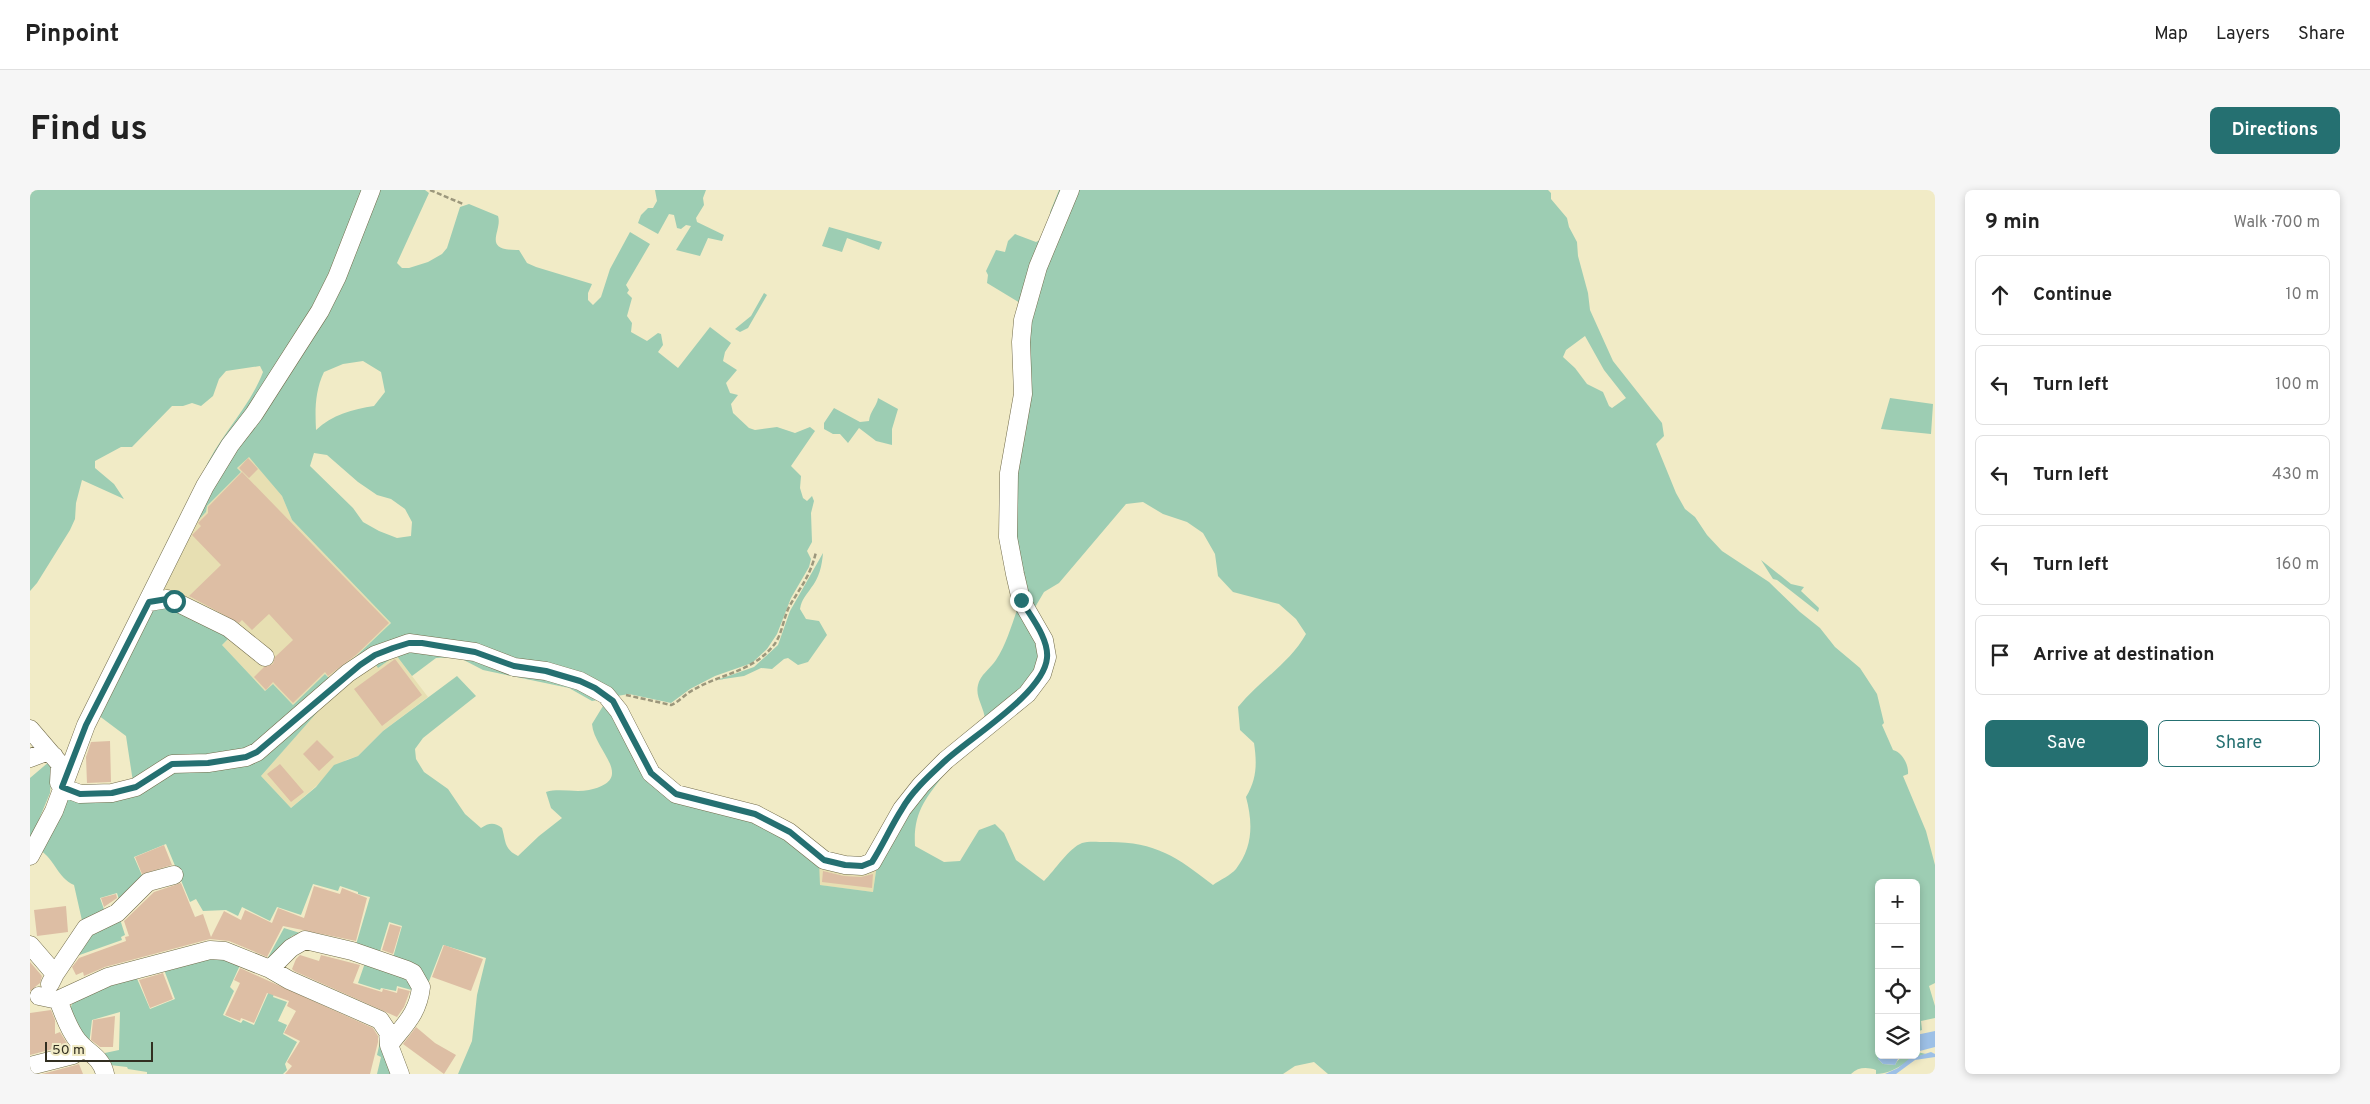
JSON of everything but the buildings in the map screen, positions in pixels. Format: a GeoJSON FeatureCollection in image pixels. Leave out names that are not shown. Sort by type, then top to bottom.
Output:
{"type":"FeatureCollection","features":[{"type":"Feature","properties":{"kind":"street"},"geometry":{"type":"LineString","coordinates":[[30,856],[54,811],[86,725],[217,465],[254,414],[320,311],[337,278],[371,190]]}},
{"type":"Feature","properties":{"kind":"street"},"geometry":{"type":"LineString","coordinates":[[62,787],[80,794],[112,793],[136,787],[172,764],[208,763],[252,755],[268,744],[360,665],[375,655],[409,643],[422,643],[475,652],[514,666],[565,676],[595,688],[613,701],[651,773],[676,794],[755,814],[790,832],[824,860],[845,865],[862,866],[872,862],[902,809],[921,785],[946,760],[1027,694],[1042,674],[1048,657],[1044,640],[1021,600],[1008,537],[1010,472],[1023,394],[1021,342],[1023,320],[1038,267],[1070,190]]}},
{"type":"Feature","properties":{"kind":"street"},"geometry":{"type":"LineString","coordinates":[[149,602],[167,599],[174,601],[229,628],[265,657]]}},
{"type":"Feature","properties":{"kind":"street"},"geometry":{"type":"LineString","coordinates":[[30,729],[60,764],[61,779],[51,807],[30,850]]}},
{"type":"Feature","properties":{"kind":"street"},"geometry":{"type":"LineString","coordinates":[[30,758],[46,752],[54,756]]}},
{"type":"Feature","properties":{"kind":"street"},"geometry":{"type":"LineString","coordinates":[[34,998],[50,985],[54,974],[86,928],[117,913],[148,882],[174,875]]}},
{"type":"Feature","properties":{"kind":"street"},"geometry":{"type":"LineString","coordinates":[[270,969],[291,948],[305,940],[352,951],[413,973],[421,987],[418,1006],[408,1024],[389,1045]]}},
{"type":"Feature","properties":{"kind":"street"},"geometry":{"type":"LineString","coordinates":[[30,945],[54,974]]}},
{"type":"Feature","properties":{"kind":"street"},"geometry":{"type":"LineString","coordinates":[[34,998],[58,1000],[108,977],[210,950],[225,951],[270,969],[289,980],[380,1020],[388,1032],[389,1045],[400,1074]]}},
{"type":"Feature","properties":{"kind":"street"},"geometry":{"type":"LineString","coordinates":[[58,1000],[72,1033],[84,1048],[97,1057],[105,1074]]}},
{"type":"Feature","properties":{"kind":"street"},"geometry":{"type":"LineString","coordinates":[[30,1066],[68,1056],[84,1048]]}},
{"type":"Feature","properties":{"kind":"path"},"geometry":{"type":"LineString","coordinates":[[430,190],[463,204]]}},
{"type":"Feature","properties":{"kind":"path"},"geometry":{"type":"LineString","coordinates":[[613,701],[620,696],[629,695],[670,705],[692,690],[716,678],[737,672],[760,660],[775,645],[788,610],[812,570],[816,552]]}},
{"type":"Feature","properties":{"kind":"shaded area"},"geometry":{"type":"Polygon","coordinates":[[[249,456],[282,496],[292,520],[391,623],[331,680],[325,674],[293,705],[273,684],[265,691],[222,645],[233,635],[155,601],[197,522],[206,512],[207,506],[241,472],[237,468],[249,456]]]}},
{"type":"Feature","properties":{"kind":"shaded area"},"geometry":{"type":"Polygon","coordinates":[[[396,655],[428,697],[383,731],[358,756],[346,760],[291,808],[261,776],[346,679],[396,655]]]}},
{"type":"Feature","properties":{"kind":"shaded area"},"geometry":{"type":"Polygon","coordinates":[[[819,861],[877,864],[873,892],[819,885],[819,861]]]}},
{"type":"Feature","properties":{"kind":"green space"},"geometry":{"type":"Polygon","coordinates":[[[30,190],[365,190],[309,318],[203,473],[209,460],[257,385],[263,372],[260,366],[226,371],[219,379],[213,396],[201,406],[192,403],[183,406],[172,406],[132,447],[121,447],[95,461],[95,468],[114,484],[124,499],[82,480],[76,503],[75,519],[70,530],[30,591],[30,190]]]}},
{"type":"Feature","properties":{"kind":"green space"},"geometry":{"type":"Polygon","coordinates":[[[377,190],[425,190],[429,193],[397,263],[402,268],[409,268],[428,262],[442,254],[447,248],[460,207],[469,204],[498,216],[499,222],[496,239],[500,247],[519,250],[527,263],[536,267],[592,284],[588,293],[588,300],[593,305],[601,297],[610,269],[630,232],[650,244],[626,285],[629,290],[627,293],[632,298],[627,316],[632,323],[631,332],[647,341],[658,333],[661,334],[663,345],[658,352],[678,368],[710,327],[731,343],[725,352],[723,361],[737,370],[726,383],[730,393],[738,395],[731,404],[733,413],[749,428],[755,430],[777,427],[795,433],[810,427],[815,431],[791,466],[801,476],[800,488],[803,498],[807,501],[812,496],[814,501],[811,513],[812,542],[807,551],[811,559],[809,567],[791,598],[777,634],[767,649],[752,663],[715,676],[690,689],[671,703],[629,694],[617,696],[583,679],[393,646],[257,750],[133,782],[126,736],[98,715],[150,612],[165,604],[233,634],[222,645],[265,691],[273,684],[293,705],[325,674],[331,680],[391,623],[292,520],[282,496],[249,457],[237,468],[241,472],[207,506],[206,512],[190,529],[377,190]],[[363,361],[343,364],[324,372],[316,400],[316,430],[329,420],[343,413],[374,406],[385,392],[381,372],[363,361]],[[314,453],[310,466],[353,508],[363,522],[397,538],[411,536],[412,522],[405,509],[391,499],[377,495],[358,482],[327,455],[314,453]]]}},
{"type":"Feature","properties":{"kind":"green space"},"geometry":{"type":"Polygon","coordinates":[[[655,190],[706,190],[703,198],[704,205],[696,218],[697,222],[724,235],[722,241],[708,238],[700,256],[676,250],[691,226],[686,225],[681,229],[677,228],[674,215],[669,214],[658,234],[638,223],[641,215],[648,208],[653,208],[657,201],[655,190]]]}},
{"type":"Feature","properties":{"kind":"green space"},"geometry":{"type":"Polygon","coordinates":[[[1059,190],[1067,190],[1025,306],[987,283],[988,275],[986,271],[996,250],[1005,252],[1008,241],[1015,234],[1036,242],[1040,240],[1059,190]]]}},
{"type":"Feature","properties":{"kind":"green space"},"geometry":{"type":"Polygon","coordinates":[[[1073,190],[1548,190],[1551,193],[1551,199],[1567,218],[1569,227],[1577,242],[1578,256],[1588,293],[1590,310],[1613,361],[1662,423],[1664,436],[1656,444],[1676,493],[1685,509],[1695,517],[1707,535],[1722,551],[1769,582],[1800,612],[1820,628],[1835,647],[1860,668],[1877,694],[1884,723],[1882,725],[1893,750],[1904,759],[1908,774],[1903,776],[1926,831],[1935,865],[1935,983],[1929,986],[1935,1006],[1935,1018],[1921,1021],[1922,1030],[1920,1031],[1920,879],[1875,879],[1875,1059],[1878,1059],[1883,1064],[1895,1065],[1901,1059],[1913,1059],[1895,1069],[1876,1074],[1876,1070],[1866,1068],[1851,1074],[1328,1074],[1314,1062],[1295,1066],[1283,1074],[458,1074],[472,1041],[477,995],[486,958],[443,945],[426,989],[392,961],[402,926],[389,922],[378,958],[355,948],[370,897],[340,886],[338,891],[313,884],[301,915],[277,907],[270,921],[242,907],[238,916],[226,910],[203,911],[196,899],[190,902],[166,844],[134,857],[144,880],[121,906],[117,893],[100,898],[106,915],[83,925],[74,885],[64,878],[39,849],[62,795],[79,797],[165,770],[244,761],[328,700],[261,776],[291,808],[316,787],[334,765],[358,756],[383,731],[457,676],[476,696],[423,738],[415,749],[416,759],[424,772],[448,789],[465,814],[481,828],[492,824],[502,828],[508,848],[518,856],[562,818],[551,808],[546,792],[589,790],[603,785],[610,779],[612,771],[610,763],[594,734],[592,724],[603,706],[610,702],[648,774],[754,817],[819,861],[820,885],[873,892],[877,864],[904,810],[946,772],[922,806],[915,834],[915,846],[944,862],[960,861],[979,830],[995,824],[1004,833],[1016,860],[1044,881],[1072,849],[1082,843],[1122,842],[1137,844],[1164,852],[1213,885],[1236,869],[1242,861],[1250,834],[1250,816],[1246,797],[1254,777],[1256,757],[1254,743],[1240,730],[1238,707],[1292,654],[1306,634],[1296,619],[1279,604],[1233,592],[1218,576],[1215,554],[1203,533],[1187,522],[1163,514],[1143,502],[1126,504],[1059,583],[1044,592],[1034,609],[1025,599],[1011,537],[1026,320],[1073,190]],[[1585,336],[1566,350],[1563,357],[1575,368],[1587,384],[1603,392],[1609,406],[1612,408],[1626,398],[1604,370],[1585,336]]]}},
{"type":"Feature","properties":{"kind":"green space"},"geometry":{"type":"Polygon","coordinates":[[[829,227],[882,242],[879,250],[847,238],[842,252],[822,246],[829,227]]]}},
{"type":"Feature","properties":{"kind":"green space"},"geometry":{"type":"Polygon","coordinates":[[[764,293],[767,295],[748,328],[740,332],[735,329],[751,316],[764,293]]]}},
{"type":"Feature","properties":{"kind":"green space"},"geometry":{"type":"Polygon","coordinates":[[[878,398],[898,409],[892,429],[892,445],[876,441],[859,428],[848,443],[840,434],[833,434],[824,429],[824,423],[834,408],[860,422],[869,421],[878,398]]]}},
{"type":"Feature","properties":{"kind":"green space"},"geometry":{"type":"Polygon","coordinates":[[[1890,398],[1933,404],[1931,434],[1881,429],[1890,398]]]}},
{"type":"Feature","properties":{"kind":"green space"},"geometry":{"type":"Polygon","coordinates":[[[823,553],[818,576],[803,600],[800,609],[806,619],[819,621],[827,635],[808,662],[798,665],[788,658],[772,669],[761,668],[744,676],[717,680],[754,667],[778,645],[790,611],[823,553]]]}},
{"type":"Feature","properties":{"kind":"green space"},"geometry":{"type":"Polygon","coordinates":[[[1761,560],[1791,584],[1804,587],[1801,591],[1819,608],[1818,612],[1777,580],[1773,579],[1761,560]]]}},
{"type":"Feature","properties":{"kind":"green space"},"geometry":{"type":"Polygon","coordinates":[[[1017,610],[1042,642],[1039,672],[985,719],[978,694],[978,685],[1003,648],[1017,610]]]}},
{"type":"Feature","properties":{"kind":"green space"},"geometry":{"type":"Polygon","coordinates":[[[409,646],[563,678],[598,700],[592,701],[569,688],[483,670],[458,657],[436,658],[412,676],[396,655],[378,668],[373,660],[409,646]]]}},
{"type":"Feature","properties":{"kind":"green space"},"geometry":{"type":"Polygon","coordinates":[[[50,761],[53,761],[50,793],[30,841],[30,778],[50,761]]]}},
{"type":"Feature","properties":{"kind":"green space"},"geometry":{"type":"Polygon","coordinates":[[[119,916],[125,935],[121,937],[122,940],[71,958],[82,938],[119,916]]]}},
{"type":"Feature","properties":{"kind":"green space"},"geometry":{"type":"Polygon","coordinates":[[[284,928],[300,933],[292,936],[265,963],[284,928]]]}},
{"type":"Feature","properties":{"kind":"green space"},"geometry":{"type":"Polygon","coordinates":[[[214,954],[241,963],[230,987],[234,991],[223,1015],[241,1023],[243,1020],[254,1025],[270,989],[275,990],[273,997],[287,1002],[278,1021],[287,1025],[283,1034],[297,1042],[285,1064],[287,1070],[283,1074],[147,1074],[147,1072],[128,1069],[127,1067],[110,1065],[100,1054],[119,1050],[120,1012],[92,1020],[89,1045],[69,1011],[74,1000],[135,974],[150,1009],[175,999],[163,967],[214,954]]]}},
{"type":"Feature","properties":{"kind":"green space"},"geometry":{"type":"Polygon","coordinates":[[[366,960],[407,972],[415,991],[397,986],[396,991],[381,988],[380,990],[358,983],[366,960]]]}},
{"type":"Feature","properties":{"kind":"green space"},"geometry":{"type":"Polygon","coordinates":[[[382,1033],[395,1074],[377,1074],[381,1057],[377,1055],[382,1033]]]}},
{"type":"Feature","properties":{"kind":"water"},"geometry":{"type":"Polygon","coordinates":[[[1935,1031],[1935,1047],[1920,1051],[1920,1034],[1935,1031]]]}},
{"type":"Feature","properties":{"kind":"water"},"geometry":{"type":"Polygon","coordinates":[[[1931,1052],[1935,1054],[1935,1057],[1915,1060],[1896,1074],[1885,1074],[1898,1068],[1909,1059],[1920,1059],[1920,1056],[1931,1052]]]}},
{"type":"Feature","properties":{"kind":"water"},"geometry":{"type":"Polygon","coordinates":[[[1878,1059],[1898,1059],[1895,1065],[1883,1064],[1878,1059]]]}},
{"type":"Feature","properties":{"kind":"route"},"geometry":{"type":"LineString","coordinates":[[174,601],[167,599],[149,602],[86,725],[62,787],[80,794],[112,793],[136,787],[148,781],[164,767],[172,764],[183,762],[193,764],[208,763],[246,757],[257,752],[281,733],[321,696],[375,655],[409,643],[422,643],[433,647],[475,652],[493,660],[514,666],[546,671],[580,681],[595,688],[613,701],[651,773],[676,794],[755,814],[790,832],[824,860],[845,865],[862,866],[872,862],[893,828],[902,809],[921,785],[946,760],[1027,694],[1042,674],[1048,657],[1044,640],[1021,600]]}}]}
